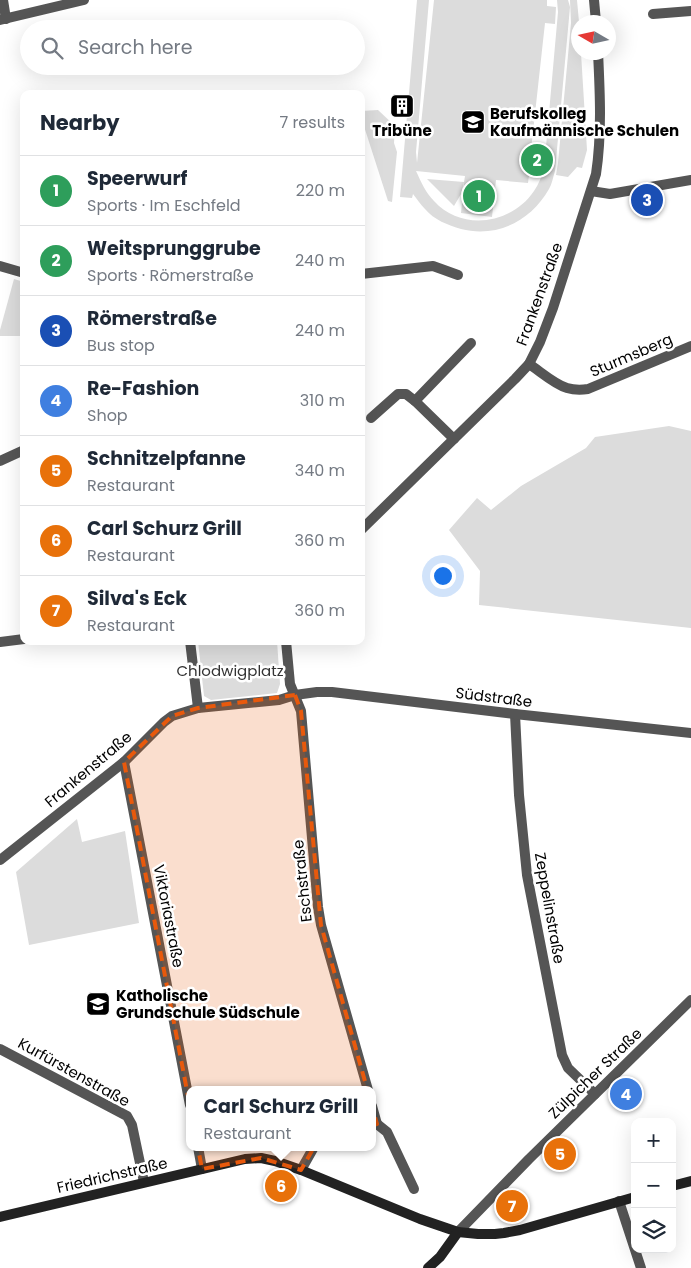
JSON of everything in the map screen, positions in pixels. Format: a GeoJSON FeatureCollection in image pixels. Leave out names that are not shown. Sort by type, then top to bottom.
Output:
{"type":"FeatureCollection","features":[{"type":"Feature","properties":{"kind":"main road","name":"Friedrichstraße"},"geometry":{"type":"LineString","coordinates":[[0,1217],[245,1159],[261,1158],[301,1170],[420,1219],[458,1232],[478,1234],[504,1233],[631,1198]]}},
{"type":"Feature","properties":{"kind":"main road"},"geometry":{"type":"LineString","coordinates":[[676,1185],[691,1181]]}},
{"type":"Feature","properties":{"kind":"main road"},"geometry":{"type":"LineString","coordinates":[[428,1268],[440,1257],[458,1232]]}},
{"type":"Feature","properties":{"kind":"street"},"geometry":{"type":"LineString","coordinates":[[3,0],[3,20],[84,0]]}},
{"type":"Feature","properties":{"kind":"street"},"geometry":{"type":"LineString","coordinates":[[594,0],[595,15]]}},
{"type":"Feature","properties":{"kind":"street"},"geometry":{"type":"LineString","coordinates":[[653,14],[691,11]]}},
{"type":"Feature","properties":{"kind":"street","name":"Frankenstraße"},"geometry":{"type":"LineString","coordinates":[[365,526],[516,379],[529,364],[553,308],[596,174],[599,153],[598,60]]}},
{"type":"Feature","properties":{"kind":"street"},"geometry":{"type":"LineString","coordinates":[[591,191],[610,194],[691,180]]}},
{"type":"Feature","properties":{"kind":"street"},"geometry":{"type":"LineString","coordinates":[[0,266],[20,272]]}},
{"type":"Feature","properties":{"kind":"street"},"geometry":{"type":"LineString","coordinates":[[365,274],[433,266],[458,275]]}},
{"type":"Feature","properties":{"kind":"street"},"geometry":{"type":"LineString","coordinates":[[415,401],[471,343]]}},
{"type":"Feature","properties":{"kind":"street","name":"Sturmsberg"},"geometry":{"type":"LineString","coordinates":[[529,364],[567,388],[588,390],[691,346]]}},
{"type":"Feature","properties":{"kind":"street"},"geometry":{"type":"LineString","coordinates":[[371,418],[398,394],[406,394],[454,439]]}},
{"type":"Feature","properties":{"kind":"street"},"geometry":{"type":"LineString","coordinates":[[0,461],[20,452]]}},
{"type":"Feature","properties":{"kind":"street"},"geometry":{"type":"LineString","coordinates":[[0,642],[20,640]]}},
{"type":"Feature","properties":{"kind":"street"},"geometry":{"type":"LineString","coordinates":[[190,645],[198,708],[279,700],[295,695],[290,684],[286,645]]}},
{"type":"Feature","properties":{"kind":"street","name":"Südstraße"},"geometry":{"type":"LineString","coordinates":[[295,695],[332,692],[691,733]]}},
{"type":"Feature","properties":{"kind":"street","name":"Eschstraße"},"geometry":{"type":"LineString","coordinates":[[295,695],[301,711],[321,925],[367,1086]]}},
{"type":"Feature","properties":{"kind":"street","name":"Frankenstraße"},"geometry":{"type":"LineString","coordinates":[[0,860],[124,762],[164,722],[172,716],[198,708]]}},
{"type":"Feature","properties":{"kind":"street","name":"Zeppelinstraße"},"geometry":{"type":"LineString","coordinates":[[515,714],[519,795],[527,875],[562,1055],[568,1068],[595,1094]]}},
{"type":"Feature","properties":{"kind":"street","name":"Viktoriastraße"},"geometry":{"type":"LineString","coordinates":[[124,762],[186,1086]]}},
{"type":"Feature","properties":{"kind":"street","name":"Zülpicher Straße"},"geometry":{"type":"LineString","coordinates":[[458,1232],[691,1000]]}},
{"type":"Feature","properties":{"kind":"street","name":"Kurfürstenstraße"},"geometry":{"type":"LineString","coordinates":[[0,1048],[127,1116],[132,1125],[144,1182]]}},
{"type":"Feature","properties":{"kind":"street"},"geometry":{"type":"LineString","coordinates":[[376,1125],[387,1132],[414,1189]]}},
{"type":"Feature","properties":{"kind":"street"},"geometry":{"type":"LineString","coordinates":[[199,1151],[202,1169]]}},
{"type":"Feature","properties":{"kind":"street"},"geometry":{"type":"LineString","coordinates":[[301,1170],[312,1151]]}},
{"type":"Feature","properties":{"kind":"street"},"geometry":{"type":"LineString","coordinates":[[619,1202],[640,1268]]}},
{"type":"Feature","properties":{"kind":"highlighted area"},"geometry":{"type":"Polygon","coordinates":[[[295,695],[301,711],[321,925],[377,1124],[327,1135],[317,1142],[301,1170],[261,1158],[202,1169],[124,762],[172,716],[198,708],[295,695]]]}},
{"type":"Feature","properties":{"kind":"green space"},"geometry":{"type":"Polygon","coordinates":[[[417,0],[429,0],[416,152],[417,163],[434,0],[547,0],[547,6],[556,7],[555,24],[545,23],[531,150],[544,152],[542,169],[530,168],[528,183],[496,180],[492,217],[461,213],[465,176],[416,171],[426,191],[445,211],[458,217],[486,220],[500,217],[513,211],[525,202],[540,180],[544,169],[558,12],[557,0],[568,0],[570,7],[555,171],[550,187],[533,210],[523,218],[500,229],[474,231],[461,229],[437,219],[423,207],[413,194],[412,198],[400,197],[417,0]]]}},
{"type":"Feature","properties":{"kind":"green space"},"geometry":{"type":"Polygon","coordinates":[[[570,0],[577,0],[578,15],[571,15],[571,23],[570,0]]]}},
{"type":"Feature","properties":{"kind":"green space"},"geometry":{"type":"Polygon","coordinates":[[[571,23],[571,60],[581,60],[587,150],[582,168],[577,167],[568,177],[556,175],[571,23]]]}},
{"type":"Feature","properties":{"kind":"green space"},"geometry":{"type":"Polygon","coordinates":[[[378,110],[395,126],[394,143],[397,152],[392,202],[388,201],[365,129],[365,111],[378,110]]]}},
{"type":"Feature","properties":{"kind":"green space"},"geometry":{"type":"Polygon","coordinates":[[[427,179],[464,182],[461,194],[454,206],[427,179]]]}},
{"type":"Feature","properties":{"kind":"green space"},"geometry":{"type":"Polygon","coordinates":[[[14,279],[20,281],[20,336],[0,336],[14,279]]]}},
{"type":"Feature","properties":{"kind":"green space"},"geometry":{"type":"Polygon","coordinates":[[[669,426],[691,431],[691,628],[479,605],[480,571],[449,530],[477,498],[491,510],[521,486],[586,448],[595,437],[669,426]]]}},
{"type":"Feature","properties":{"kind":"green space","name":"Chlodwigplatz"},"geometry":{"type":"Polygon","coordinates":[[[198,645],[277,645],[280,684],[277,693],[211,700],[204,696],[198,645]]]}},
{"type":"Feature","properties":{"kind":"green space"},"geometry":{"type":"Polygon","coordinates":[[[77,819],[82,842],[125,831],[139,923],[29,945],[16,872],[77,819]]]}},
{"type":"Feature","properties":{"kind":"place","name":"Tribüne"},"geometry":{"type":"Point","coordinates":[402,106]}},
{"type":"Feature","properties":{"kind":"place","name":"Berufskolleg Kaufmännische Schulen"},"geometry":{"type":"Point","coordinates":[473,122]}},
{"type":"Feature","properties":{"kind":"place","name":"Weitsprunggrube"},"geometry":{"type":"Point","coordinates":[537,160]}},
{"type":"Feature","properties":{"kind":"place","name":"Speerwurf"},"geometry":{"type":"Point","coordinates":[479,196]}},
{"type":"Feature","properties":{"kind":"place","name":"Römerstraße"},"geometry":{"type":"Point","coordinates":[647,200]}},
{"type":"Feature","properties":{"kind":"place","name":"Katholische Grundschule Südschule"},"geometry":{"type":"Point","coordinates":[98,1004]}},
{"type":"Feature","properties":{"kind":"place","name":"Re-Fashion"},"geometry":{"type":"Point","coordinates":[626,1094]}},
{"type":"Feature","properties":{"kind":"place","name":"Schnitzelpfanne"},"geometry":{"type":"Point","coordinates":[560,1154]}},
{"type":"Feature","properties":{"kind":"place","name":"Carl Schurz Grill"},"geometry":{"type":"Point","coordinates":[281,1186]}},
{"type":"Feature","properties":{"kind":"place","name":"Silva's Eck"},"geometry":{"type":"Point","coordinates":[512,1206]}}]}
